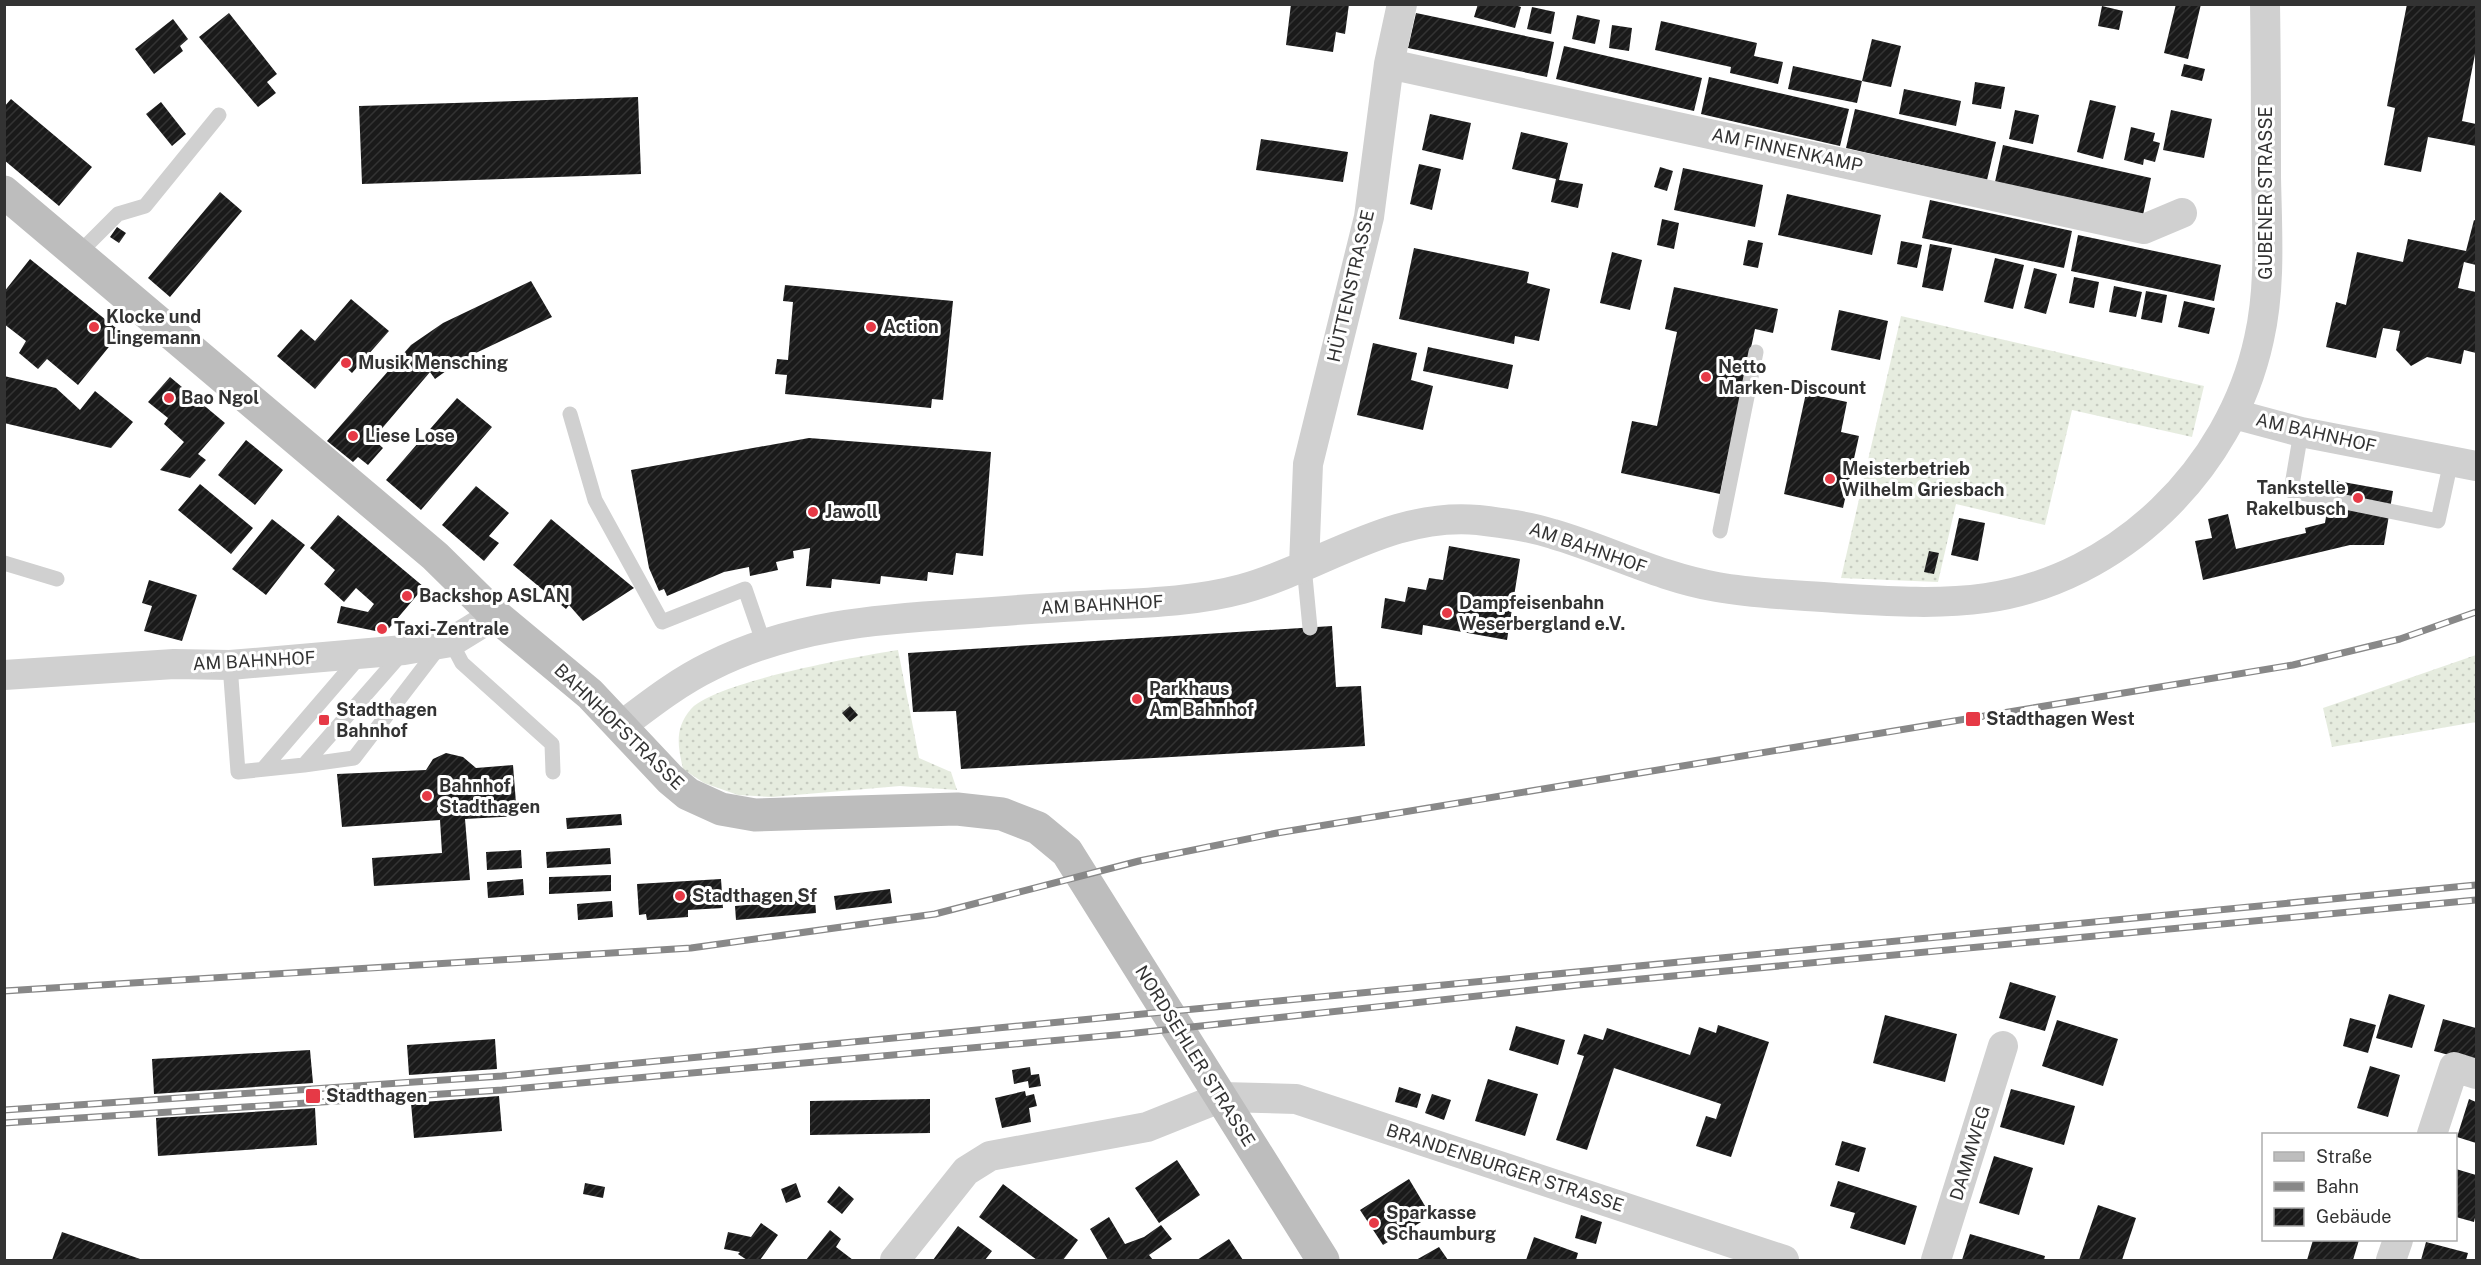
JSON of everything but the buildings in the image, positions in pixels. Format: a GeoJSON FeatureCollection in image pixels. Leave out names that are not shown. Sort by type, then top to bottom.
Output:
{"type":"FeatureCollection","features":[{"type":"Feature","properties":{"kind":"main road","name":"BAHNHOFSTRASSE"},"geometry":{"type":"LineString","coordinates":[[4,192],[435,556],[495,615],[590,694],[670,779],[688,794],[721,809],[755,815],[957,809],[1002,814],[1038,828],[1066,852]]}},
{"type":"Feature","properties":{"kind":"main road","name":"NORDSEHLER STRASSE"},"geometry":{"type":"LineString","coordinates":[[1066,852],[1323,1260]]}},
{"type":"Feature","properties":{"kind":"street","name":"HÜTTENSTRASSE"},"geometry":{"type":"LineString","coordinates":[[1304,566],[1308,464],[1369,217],[1389,63],[1401,4]]}},
{"type":"Feature","properties":{"kind":"street","name":"GUBENER STRASSE"},"geometry":{"type":"LineString","coordinates":[[2234,414],[2260,337],[2268,261],[2265,4]]}},
{"type":"Feature","properties":{"kind":"street","name":"AM FINNENKAMP"},"geometry":{"type":"LineString","coordinates":[[1389,63],[2144,229],[2182,213]]}},
{"type":"Feature","properties":{"kind":"street","name":"AM BAHNHOF"},"geometry":{"type":"LineString","coordinates":[[621,726],[671,688],[712,665],[764,644],[826,627],[896,618],[1180,600],[1242,589],[1304,566],[1377,534],[1422,521],[1470,519],[1522,526],[1555,534],[1662,574],[1710,586],[1748,592],[1937,602],[1989,598],[2039,585],[2089,564],[2120,546],[2155,517],[2180,491],[2209,456],[2234,414],[2301,432],[2464,464]]}},
{"type":"Feature","properties":{"kind":"street","name":"AM BAHNHOF"},"geometry":{"type":"LineString","coordinates":[[4,675],[174,664],[230,665],[404,650],[446,643],[495,615]]}},
{"type":"Feature","properties":{"kind":"street","name":"DAMMWEG"},"geometry":{"type":"LineString","coordinates":[[1936,1260],[2003,1046]]}},
{"type":"Feature","properties":{"kind":"street"},"geometry":{"type":"LineString","coordinates":[[2432,1133],[2454,1066],[2476,1074]]}},
{"type":"Feature","properties":{"kind":"street"},"geometry":{"type":"LineString","coordinates":[[895,1260],[966,1172],[990,1156],[1147,1127],[1222,1097]]}},
{"type":"Feature","properties":{"kind":"street","name":"BRANDENBURGER STRASSE"},"geometry":{"type":"LineString","coordinates":[[1222,1097],[1296,1099],[1784,1260]]}},
{"type":"Feature","properties":{"kind":"street"},"geometry":{"type":"LineString","coordinates":[[2391,1260],[2397,1241]]}},
{"type":"Feature","properties":{"kind":"lane"},"geometry":{"type":"LineString","coordinates":[[78,254],[118,214],[144,206],[219,115]]}},
{"type":"Feature","properties":{"kind":"lane"},"geometry":{"type":"LineString","coordinates":[[1720,531],[1756,352]]}},
{"type":"Feature","properties":{"kind":"lane"},"geometry":{"type":"LineString","coordinates":[[570,414],[595,500],[662,622],[745,589],[764,644]]}},
{"type":"Feature","properties":{"kind":"lane"},"geometry":{"type":"LineString","coordinates":[[2301,432],[2291,491],[2438,521],[2464,464]]}},
{"type":"Feature","properties":{"kind":"lane"},"geometry":{"type":"LineString","coordinates":[[4,563],[57,579]]}},
{"type":"Feature","properties":{"kind":"lane"},"geometry":{"type":"LineString","coordinates":[[1304,566],[1310,628]]}},
{"type":"Feature","properties":{"kind":"lane"},"geometry":{"type":"LineString","coordinates":[[230,665],[238,772],[354,758],[446,643],[462,663],[552,744],[553,772]]}},
{"type":"Feature","properties":{"kind":"lane"},"geometry":{"type":"LineString","coordinates":[[304,765],[404,650]]}},
{"type":"Feature","properties":{"kind":"lane"},"geometry":{"type":"LineString","coordinates":[[263,769],[361,654]]}},
{"type":"Feature","properties":{"kind":"shaded area"},"geometry":{"type":"Polygon","coordinates":[[[1901,316],[2204,386],[2192,437],[2072,410],[2045,525],[1956,504],[1938,582],[1841,578],[1901,316]]]}},
{"type":"Feature","properties":{"kind":"shaded area"},"geometry":{"type":"Polygon","coordinates":[[[898,650],[919,758],[951,772],[957,790],[900,786],[772,797],[738,795],[704,783],[683,769],[679,745],[682,724],[691,709],[705,699],[756,680],[898,650]]]}},
{"type":"Feature","properties":{"kind":"shaded area"},"geometry":{"type":"Polygon","coordinates":[[[2476,655],[2476,722],[2332,747],[2323,708],[2476,655]]]}},
{"type":"Feature","properties":{"kind":"railway"},"geometry":{"type":"LineString","coordinates":[[4,991],[691,948],[935,914],[1139,861],[1277,833],[2293,665],[2400,639],[2476,612]]}},
{"type":"Feature","properties":{"kind":"railway"},"geometry":{"type":"LineString","coordinates":[[4,1110],[502,1076],[2476,885]]}},
{"type":"Feature","properties":{"kind":"railway"},"geometry":{"type":"LineString","coordinates":[[4,1123],[502,1090],[1127,1034],[1578,985],[2476,900]]}},
{"type":"Feature","properties":{"kind":"place","name":"Klocke und Lingemann"},"geometry":{"type":"Point","coordinates":[94,327]}},
{"type":"Feature","properties":{"kind":"place","name":"Action"},"geometry":{"type":"Point","coordinates":[871,327]}},
{"type":"Feature","properties":{"kind":"place","name":"Musik Mensching"},"geometry":{"type":"Point","coordinates":[346,363]}},
{"type":"Feature","properties":{"kind":"place","name":"Netto Marken-Discount"},"geometry":{"type":"Point","coordinates":[1706,377]}},
{"type":"Feature","properties":{"kind":"place","name":"Bao Ngol"},"geometry":{"type":"Point","coordinates":[169,398]}},
{"type":"Feature","properties":{"kind":"place","name":"Liese Lose"},"geometry":{"type":"Point","coordinates":[353,436]}},
{"type":"Feature","properties":{"kind":"place","name":"Meisterbetrieb Wilhelm Griesbach"},"geometry":{"type":"Point","coordinates":[1830,479]}},
{"type":"Feature","properties":{"kind":"place","name":"Tankstelle Rakelbusch"},"geometry":{"type":"Point","coordinates":[2358,498]}},
{"type":"Feature","properties":{"kind":"place","name":"Jawoll"},"geometry":{"type":"Point","coordinates":[813,512]}},
{"type":"Feature","properties":{"kind":"place","name":"Backshop ASLAN"},"geometry":{"type":"Point","coordinates":[407,596]}},
{"type":"Feature","properties":{"kind":"place","name":"Dampfeisenbahn Weserbergland e.V."},"geometry":{"type":"Point","coordinates":[1447,613]}},
{"type":"Feature","properties":{"kind":"place","name":"Taxi-Zentrale"},"geometry":{"type":"Point","coordinates":[382,629]}},
{"type":"Feature","properties":{"kind":"place","name":"Parkhaus Am Bahnhof"},"geometry":{"type":"Point","coordinates":[1137,699]}},
{"type":"Feature","properties":{"kind":"place","name":"Stadthagen West"},"geometry":{"type":"Point","coordinates":[1973,719]}},
{"type":"Feature","properties":{"kind":"place","name":"Stadthagen Bahnhof"},"geometry":{"type":"Point","coordinates":[324,720]}},
{"type":"Feature","properties":{"kind":"place","name":"Bahnhof Stadthagen"},"geometry":{"type":"Point","coordinates":[427,796]}},
{"type":"Feature","properties":{"kind":"place","name":"Stadthagen Sf"},"geometry":{"type":"Point","coordinates":[680,896]}},
{"type":"Feature","properties":{"kind":"place","name":"Stadthagen"},"geometry":{"type":"Point","coordinates":[313,1096]}},
{"type":"Feature","properties":{"kind":"place","name":"Sparkasse Schaumburg"},"geometry":{"type":"Point","coordinates":[1374,1223]}}]}
